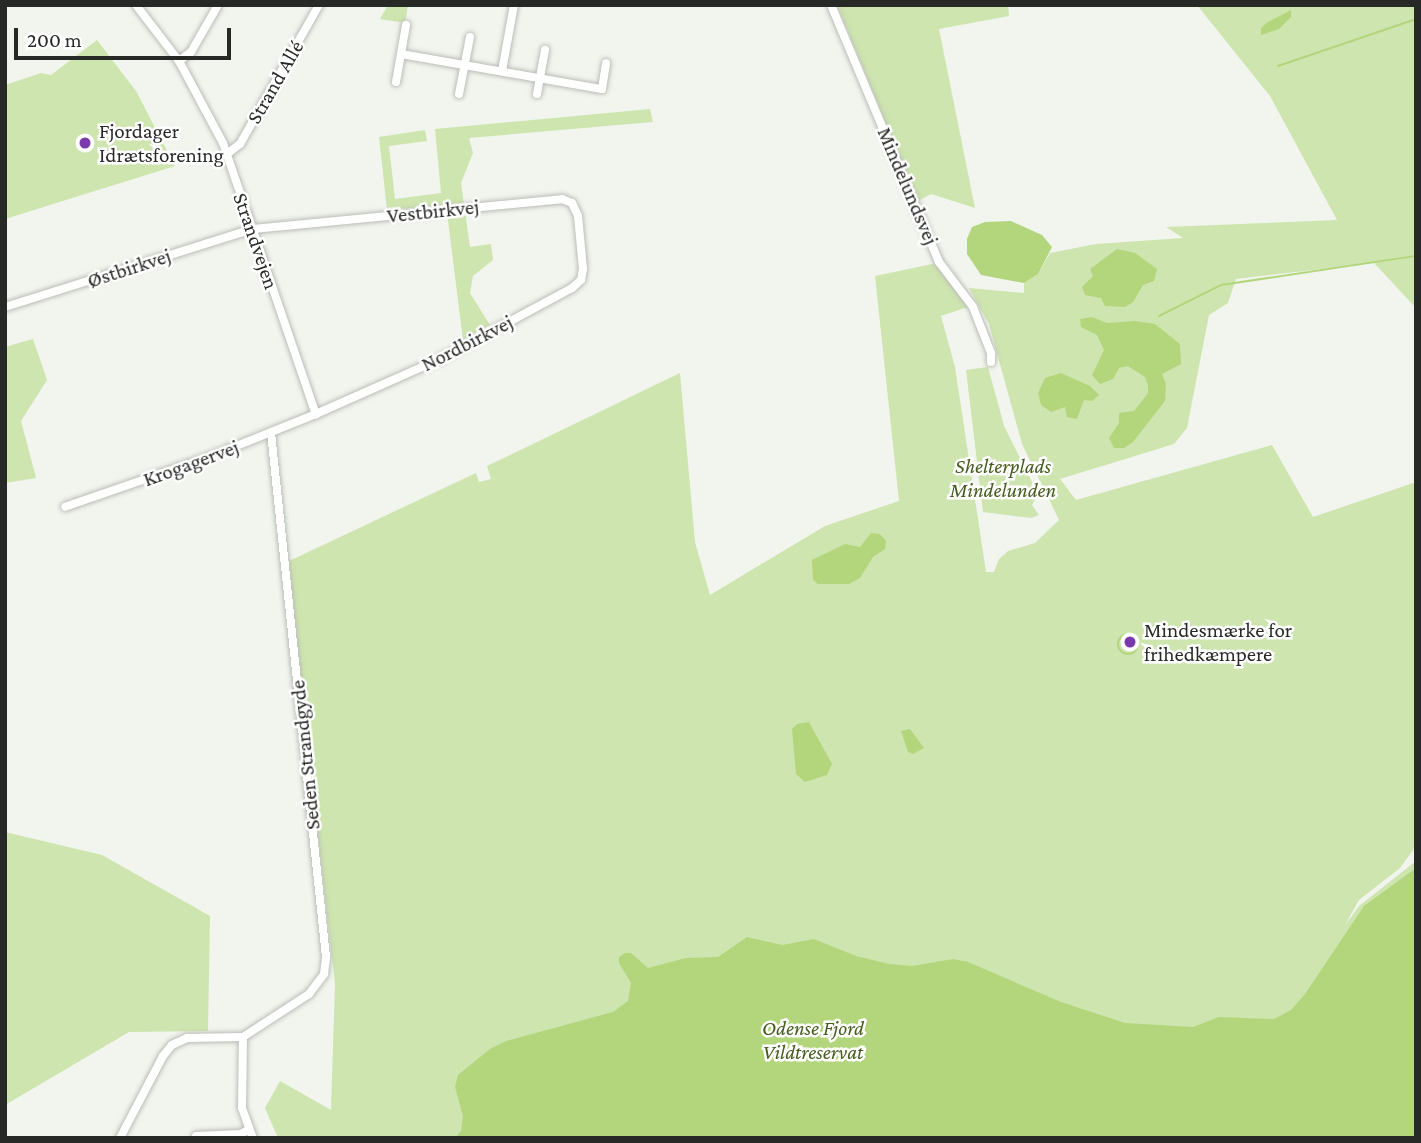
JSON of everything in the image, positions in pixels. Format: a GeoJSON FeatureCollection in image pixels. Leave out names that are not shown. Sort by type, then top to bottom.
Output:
{"type":"FeatureCollection","features":[{"type":"Feature","properties":{"kind":"street","name":"Strandvejen"},"geometry":{"type":"LineString","coordinates":[[136,5],[179,61],[213,120],[316,414]]}},
{"type":"Feature","properties":{"kind":"street"},"geometry":{"type":"LineString","coordinates":[[179,61],[191,51],[218,5]]}},
{"type":"Feature","properties":{"kind":"street","name":"Strand Allé"},"geometry":{"type":"LineString","coordinates":[[227,154],[240,144],[319,5]]}},
{"type":"Feature","properties":{"kind":"street"},"geometry":{"type":"LineString","coordinates":[[502,71],[514,5]]}},
{"type":"Feature","properties":{"kind":"street","name":"Mindelundsvej"},"geometry":{"type":"LineString","coordinates":[[831,5],[939,262],[973,307],[991,353],[991,362]]}},
{"type":"Feature","properties":{"kind":"street"},"geometry":{"type":"LineString","coordinates":[[396,82],[406,25]]}},
{"type":"Feature","properties":{"kind":"street"},"geometry":{"type":"LineString","coordinates":[[459,94],[470,37]]}},
{"type":"Feature","properties":{"kind":"street"},"geometry":{"type":"LineString","coordinates":[[537,94],[545,50]]}},
{"type":"Feature","properties":{"kind":"street"},"geometry":{"type":"LineString","coordinates":[[401,54],[602,89],[606,63]]}},
{"type":"Feature","properties":{"kind":"street","name":"Vestbirkvej"},"geometry":{"type":"LineString","coordinates":[[253,229],[562,199],[572,203],[581,243]]}},
{"type":"Feature","properties":{"kind":"street","name":"Østbirkvej"},"geometry":{"type":"LineString","coordinates":[[5,307],[253,229]]}},
{"type":"Feature","properties":{"kind":"street","name":"Nordbirkvej"},"geometry":{"type":"LineString","coordinates":[[316,414],[440,359],[572,288],[582,276],[581,243]]}},
{"type":"Feature","properties":{"kind":"street","name":"Krogagervej"},"geometry":{"type":"LineString","coordinates":[[65,507],[271,433],[316,414]]}},
{"type":"Feature","properties":{"kind":"street","name":"Seden Strandgyde"},"geometry":{"type":"LineString","coordinates":[[243,1037],[309,994],[324,974],[326,957],[271,433]]}},
{"type":"Feature","properties":{"kind":"street"},"geometry":{"type":"LineString","coordinates":[[120,1138],[163,1056],[172,1045],[187,1038],[243,1037],[243,1108],[251,1134],[196,1136]]}},
{"type":"Feature","properties":{"kind":"green space"},"geometry":{"type":"Polygon","coordinates":[[[388,5],[408,5],[405,23],[380,19],[388,5]]]}},
{"type":"Feature","properties":{"kind":"green space"},"geometry":{"type":"Polygon","coordinates":[[[837,5],[1008,5],[1009,16],[939,29],[975,208],[931,194],[918,201],[837,5]]]}},
{"type":"Feature","properties":{"kind":"green space"},"geometry":{"type":"Polygon","coordinates":[[[1197,5],[1416,5],[1416,308],[1374,263],[1236,279],[1228,303],[1209,315],[1187,428],[1174,444],[1060,479],[1076,500],[1272,445],[1313,517],[1416,482],[1416,837],[1413,850],[1400,868],[1359,900],[1345,925],[1359,906],[1416,861],[1416,1138],[278,1138],[265,1108],[280,1081],[331,1110],[335,984],[287,562],[476,473],[479,482],[491,479],[487,466],[680,373],[695,542],[710,595],[825,526],[899,501],[875,276],[937,263],[968,307],[941,316],[955,367],[986,572],[994,572],[999,559],[1008,551],[1035,543],[1059,520],[1022,444],[989,324],[969,288],[1024,293],[1024,283],[1038,274],[1050,253],[1096,244],[1183,238],[1166,227],[1337,220],[1270,96],[1197,5]]]}},
{"type":"Feature","properties":{"kind":"green space","name":"Fjordager Idrætsforening"},"geometry":{"type":"Polygon","coordinates":[[[97,40],[136,91],[175,166],[5,219],[5,85],[41,73],[51,75],[97,40]]]}},
{"type":"Feature","properties":{"kind":"green space"},"geometry":{"type":"Polygon","coordinates":[[[650,109],[653,122],[469,138],[473,153],[461,183],[470,247],[491,244],[493,260],[473,276],[470,293],[490,325],[463,340],[446,205],[387,210],[379,137],[425,130],[427,141],[389,146],[395,199],[441,193],[435,129],[650,109]]]}},
{"type":"Feature","properties":{"kind":"green space"},"geometry":{"type":"Polygon","coordinates":[[[33,339],[47,380],[21,421],[36,478],[5,483],[5,347],[33,339]]]}},
{"type":"Feature","properties":{"kind":"green space","name":"Shelterplads Mindelunden"},"geometry":{"type":"Polygon","coordinates":[[[988,367],[1004,426],[1038,494],[1032,505],[1039,515],[1031,518],[983,512],[966,370],[988,367]]]}},
{"type":"Feature","properties":{"kind":"green space"},"geometry":{"type":"Polygon","coordinates":[[[5,832],[102,855],[210,916],[208,1031],[129,1032],[5,1105],[5,832]]]}},
{"type":"Feature","properties":{"kind":"shaded area"},"geometry":{"type":"Polygon","coordinates":[[[1291,10],[1291,17],[1279,29],[1261,35],[1261,28],[1268,22],[1291,10]]]}},
{"type":"Feature","properties":{"kind":"shaded area"},"geometry":{"type":"Polygon","coordinates":[[[1011,221],[1042,235],[1052,247],[1038,274],[1024,283],[981,275],[967,254],[967,239],[972,227],[985,222],[1011,221]]]}},
{"type":"Feature","properties":{"kind":"shaded area"},"geometry":{"type":"Polygon","coordinates":[[[1117,249],[1135,253],[1157,269],[1154,281],[1143,285],[1133,302],[1125,307],[1105,306],[1101,298],[1085,295],[1082,287],[1093,276],[1090,269],[1117,249]]]}},
{"type":"Feature","properties":{"kind":"shaded area"},"geometry":{"type":"Polygon","coordinates":[[[1092,317],[1107,323],[1135,321],[1155,324],[1180,344],[1181,364],[1162,374],[1166,384],[1165,401],[1133,442],[1124,448],[1114,448],[1109,438],[1119,423],[1119,413],[1134,411],[1148,393],[1148,386],[1145,377],[1128,366],[1119,368],[1113,379],[1100,384],[1092,375],[1104,350],[1097,335],[1081,327],[1080,319],[1092,317]]]}},
{"type":"Feature","properties":{"kind":"shaded area"},"geometry":{"type":"Polygon","coordinates":[[[1061,373],[1090,386],[1099,395],[1092,401],[1084,400],[1077,419],[1067,417],[1065,407],[1051,412],[1041,405],[1038,393],[1045,378],[1061,373]]]}},
{"type":"Feature","properties":{"kind":"shaded area"},"geometry":{"type":"Polygon","coordinates":[[[871,533],[880,534],[886,541],[885,549],[873,557],[860,578],[849,584],[818,584],[813,580],[812,560],[845,544],[860,547],[871,533]]]}},
{"type":"Feature","properties":{"kind":"shaded area"},"geometry":{"type":"Polygon","coordinates":[[[809,722],[832,764],[827,775],[805,782],[796,774],[792,729],[797,724],[809,722]]]}},
{"type":"Feature","properties":{"kind":"shaded area"},"geometry":{"type":"Polygon","coordinates":[[[910,729],[924,748],[913,754],[908,752],[901,731],[910,729]]]}},
{"type":"Feature","properties":{"kind":"shaded area","name":"Odense Fjord Vildtreservat"},"geometry":{"type":"Polygon","coordinates":[[[1416,868],[1416,1138],[455,1138],[461,1131],[463,1116],[455,1087],[458,1075],[490,1049],[506,1041],[613,1012],[628,1001],[631,983],[619,963],[619,957],[625,953],[631,953],[648,968],[686,958],[718,957],[747,937],[782,945],[814,939],[856,956],[889,964],[912,966],[953,959],[968,962],[1061,1002],[1125,1023],[1193,1027],[1219,1017],[1274,1019],[1291,1010],[1305,994],[1364,906],[1416,868]]]}},
{"type":"Feature","properties":{"kind":"waterway"},"geometry":{"type":"LineString","coordinates":[[1278,66],[1416,19]]}},
{"type":"Feature","properties":{"kind":"waterway"},"geometry":{"type":"LineString","coordinates":[[1159,316],[1221,285],[1416,256]]}},
{"type":"Feature","properties":{"kind":"waterway"},"geometry":{"type":"LineString","coordinates":[[1128,634],[1135,637],[1138,644],[1135,651],[1128,654],[1121,651],[1118,644],[1121,637],[1128,634]]}},
{"type":"Feature","properties":{"kind":"place","name":"Fjordager Idrætsforening"},"geometry":{"type":"Point","coordinates":[85,143]}},
{"type":"Feature","properties":{"kind":"place","name":"Mindesmærke for frihedkæmpere"},"geometry":{"type":"Point","coordinates":[1130,642]}}]}
